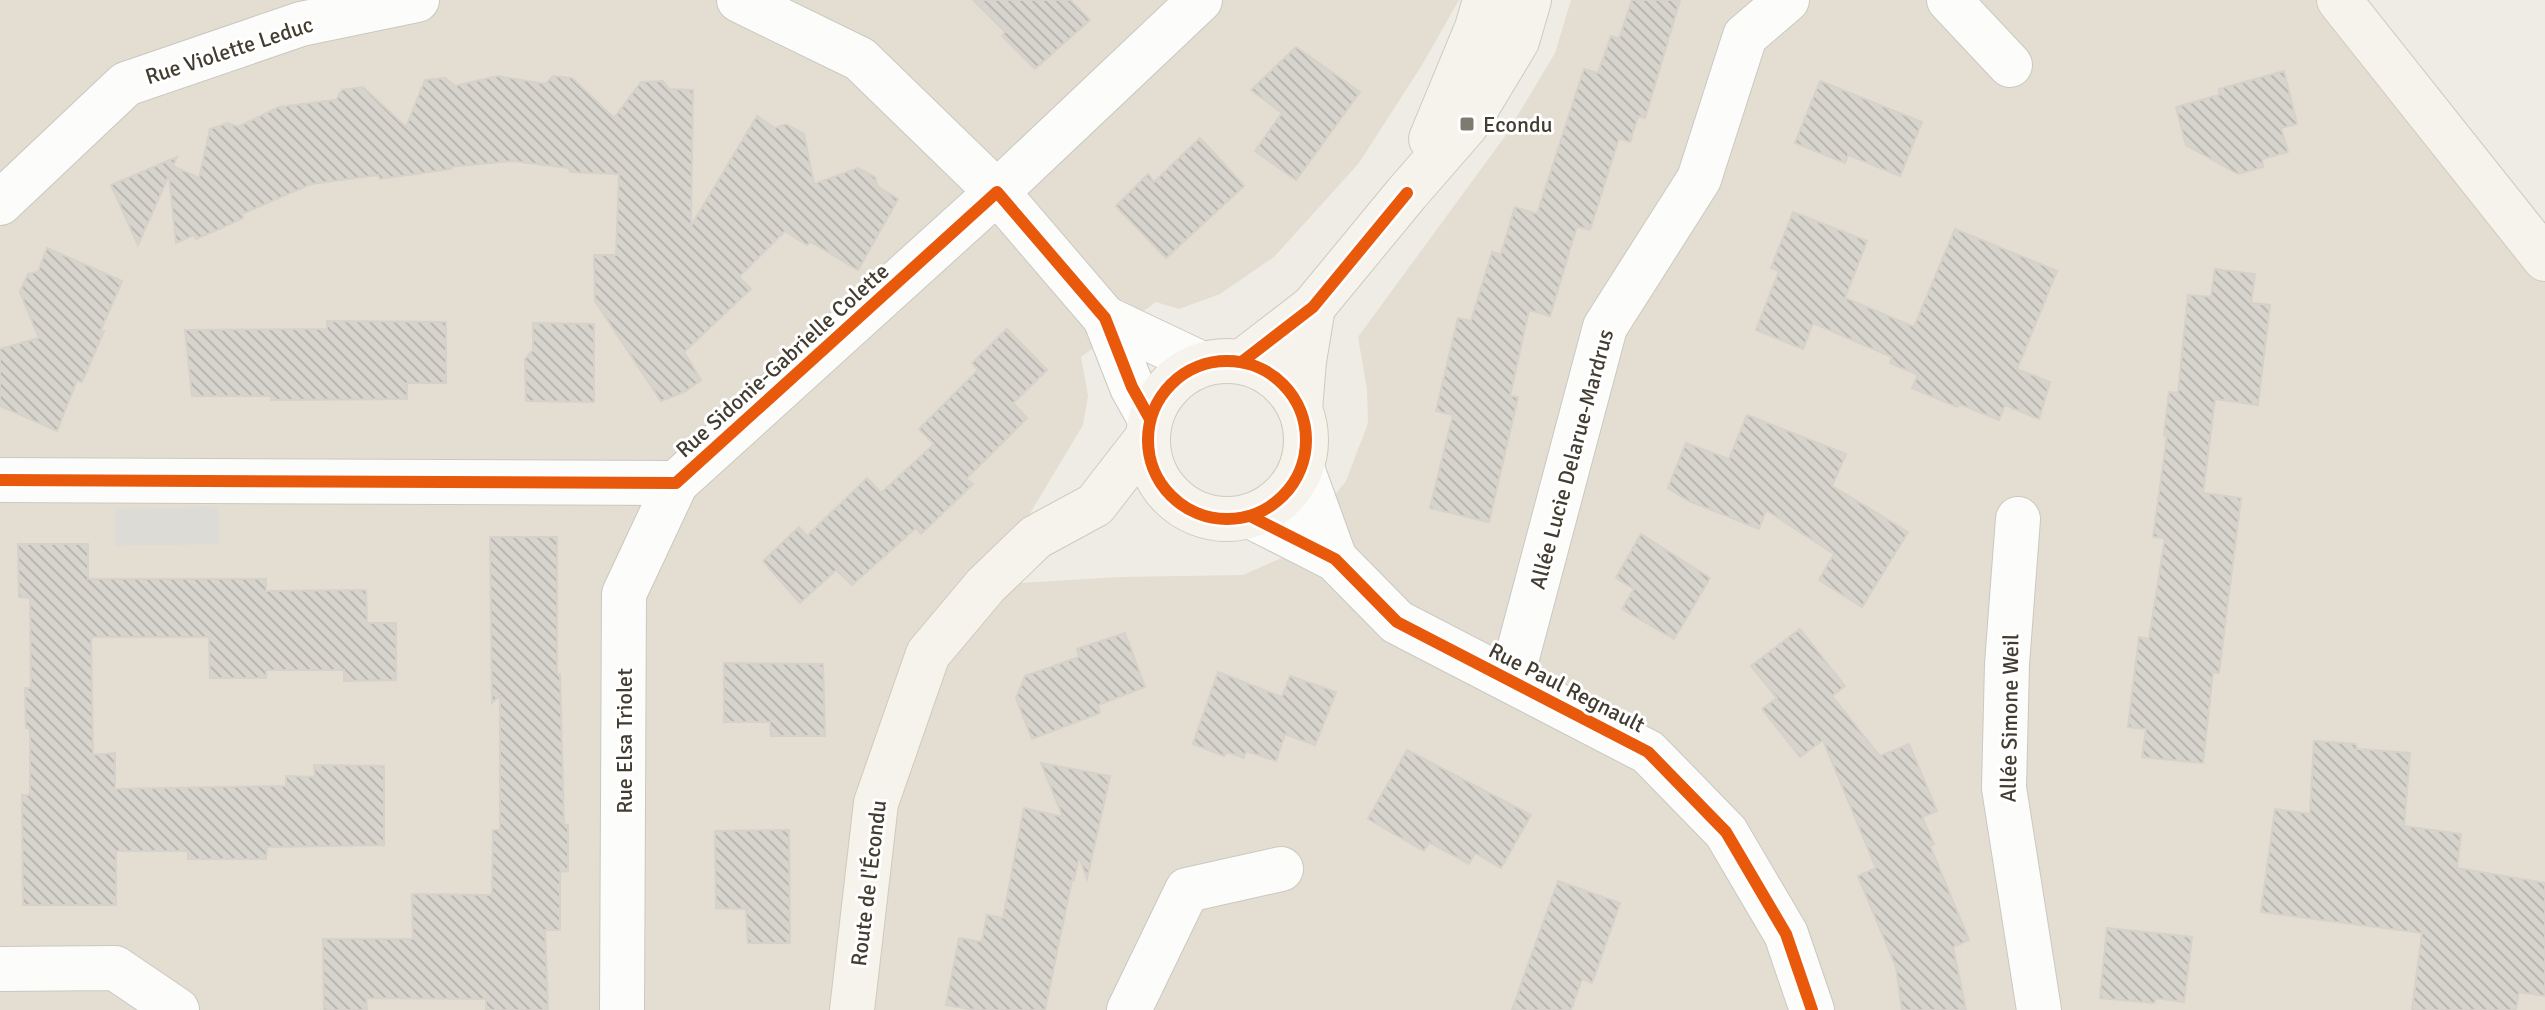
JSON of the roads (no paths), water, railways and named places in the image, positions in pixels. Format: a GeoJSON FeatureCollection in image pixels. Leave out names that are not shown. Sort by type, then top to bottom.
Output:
{"type":"FeatureCollection","features":[{"type":"Feature","properties":{"kind":"street","name":"Rue Violette Leduc"},"geometry":{"type":"LineString","coordinates":[[0,203],[126,84],[359,5],[417,0]]}},
{"type":"Feature","properties":{"kind":"street"},"geometry":{"type":"LineString","coordinates":[[739,0],[860,59],[997,192],[1105,318],[1148,429]]}},
{"type":"Feature","properties":{"kind":"street","name":"Rue Sidonie-Gabrielle Colette"},"geometry":{"type":"LineString","coordinates":[[0,480],[676,483],[997,192],[1200,0]]}},
{"type":"Feature","properties":{"kind":"street","name":"Route de l'Écondu"},"geometry":{"type":"LineString","coordinates":[[1407,193],[1443,114],[1485,0]]}},
{"type":"Feature","properties":{"kind":"street","name":"Route de l'Écondu"},"geometry":{"type":"LineString","coordinates":[[852,1010],[876,803],[928,654],[986,585],[1036,537],[1095,505],[1148,429],[1161,395],[1178,376],[1223,362],[1313,307],[1467,124],[1517,41],[1529,0]]}},
{"type":"Feature","properties":{"kind":"street","name":"Allée Lucie Delarue-Mardrus"},"geometry":{"type":"LineString","coordinates":[[1511,680],[1605,327],[1699,179],[1745,36],[1787,0]]}},
{"type":"Feature","properties":{"kind":"street"},"geometry":{"type":"LineString","coordinates":[[1949,0],[2010,65]]}},
{"type":"Feature","properties":{"kind":"street"},"geometry":{"type":"LineString","coordinates":[[2339,0],[2545,259]]}},
{"type":"Feature","properties":{"kind":"street"},"geometry":{"type":"LineString","coordinates":[[1302,468],[1306,439],[1300,409],[1313,307]]}},
{"type":"Feature","properties":{"kind":"street"},"geometry":{"type":"LineString","coordinates":[[1105,318],[1223,362],[1267,371],[1287,387],[1300,409]]}},
{"type":"Feature","properties":{"kind":"street","name":"Route de l'Écondu"},"geometry":{"type":"LineString","coordinates":[[1148,429],[1150,462],[1161,484],[1178,503],[1212,519],[1231,520],[1250,516],[1272,506],[1290,490],[1302,468]]}},
{"type":"Feature","properties":{"kind":"street","name":"Rue Paul Regnault"},"geometry":{"type":"LineString","coordinates":[[1302,468],[1335,559]]}},
{"type":"Feature","properties":{"kind":"street","name":"Rue Elsa Triolet"},"geometry":{"type":"LineString","coordinates":[[622,1010],[624,594],[676,483]]}},
{"type":"Feature","properties":{"kind":"street","name":"Route de l'Écondu"},"geometry":{"type":"LineString","coordinates":[[1095,505],[1178,503]]}},
{"type":"Feature","properties":{"kind":"street","name":"Rue Paul Regnault"},"geometry":{"type":"LineString","coordinates":[[1250,516],[1335,559],[1397,622],[1648,752],[1726,832],[1786,934],[1812,1010]]}},
{"type":"Feature","properties":{"kind":"street","name":"Allée Simone Weil"},"geometry":{"type":"LineString","coordinates":[[2018,519],[2007,664],[2004,788],[2039,1010]]}},
{"type":"Feature","properties":{"kind":"street"},"geometry":{"type":"LineString","coordinates":[[1129,1010],[1187,890],[1281,869]]}},
{"type":"Feature","properties":{"kind":"street"},"geometry":{"type":"LineString","coordinates":[[0,969],[115,968],[177,1010]]}},
{"type":"Feature","properties":{"kind":"place","name":"Econdu"},"geometry":{"type":"Point","coordinates":[1467,124]}}]}
